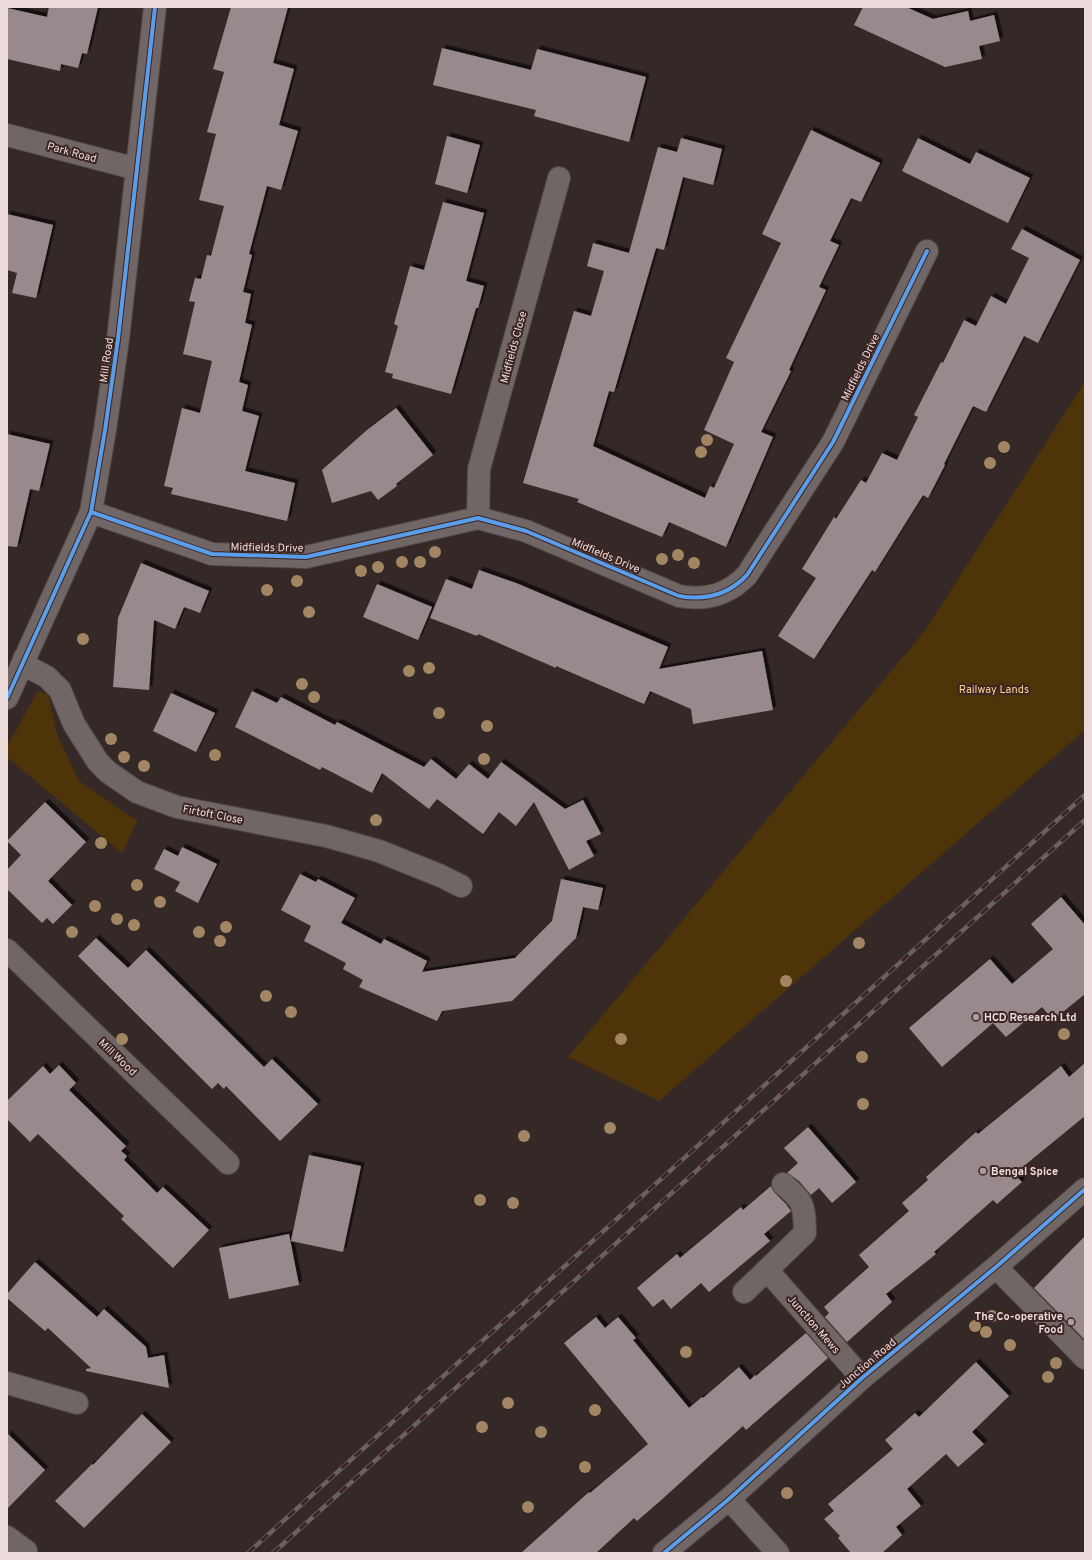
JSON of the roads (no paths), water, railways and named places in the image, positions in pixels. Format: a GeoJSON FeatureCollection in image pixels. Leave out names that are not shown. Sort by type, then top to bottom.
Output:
{"type":"FeatureCollection","features":[{"type":"Feature","properties":{"kind":"street","name":"Mill Road"},"geometry":{"type":"LineString","coordinates":[[7,698],[91,512],[116,354],[155,7]]}},
{"type":"Feature","properties":{"kind":"street","name":"Park Road"},"geometry":{"type":"LineString","coordinates":[[7,136],[137,169]]}},
{"type":"Feature","properties":{"kind":"street","name":"Midfields Close"},"geometry":{"type":"LineString","coordinates":[[478,518],[480,469],[559,178]]}},
{"type":"Feature","properties":{"kind":"street","name":"Midfields Drive"},"geometry":{"type":"LineString","coordinates":[[91,512],[212,554],[306,557],[478,518],[526,531],[679,596],[702,598],[714,596],[733,588],[754,566],[833,442],[928,251]]}},
{"type":"Feature","properties":{"kind":"street","name":"Firtoft Close"},"geometry":{"type":"LineString","coordinates":[[24,659],[30,668],[48,677],[60,690],[74,724],[98,762],[108,772],[137,792],[177,807],[326,836],[379,851],[441,876],[461,886]]}},
{"type":"Feature","properties":{"kind":"street","name":"Mill Wood"},"geometry":{"type":"LineString","coordinates":[[7,950],[228,1163]]}},
{"type":"Feature","properties":{"kind":"street"},"geometry":{"type":"LineString","coordinates":[[744,1292],[804,1233],[804,1207],[794,1194],[783,1184]]}},
{"type":"Feature","properties":{"kind":"street","name":"Junction Road"},"geometry":{"type":"LineString","coordinates":[[664,1553],[729,1499],[862,1378],[996,1267],[1085,1189]]}},
{"type":"Feature","properties":{"kind":"street"},"geometry":{"type":"LineString","coordinates":[[996,1267],[1085,1358]]}},
{"type":"Feature","properties":{"kind":"street","name":"Junction Mews"},"geometry":{"type":"LineString","coordinates":[[767,1270],[862,1378]]}},
{"type":"Feature","properties":{"kind":"street"},"geometry":{"type":"LineString","coordinates":[[7,1383],[78,1402]]}},
{"type":"Feature","properties":{"kind":"street"},"geometry":{"type":"LineString","coordinates":[[729,1499],[778,1553]]}},
{"type":"Feature","properties":{"kind":"street"},"geometry":{"type":"LineString","coordinates":[[7,1537],[26,1551],[24,1553]]}},
{"type":"Feature","properties":{"kind":"railway"},"geometry":{"type":"LineString","coordinates":[[248,1553],[1085,795]]}},
{"type":"Feature","properties":{"kind":"railway"},"geometry":{"type":"LineString","coordinates":[[273,1553],[1085,820]]}},
{"type":"Feature","properties":{"kind":"place","name":"HCD Research Ltd"},"geometry":{"type":"Point","coordinates":[976,1017]}},
{"type":"Feature","properties":{"kind":"place","name":"Bengal Spice"},"geometry":{"type":"Point","coordinates":[983,1171]}},
{"type":"Feature","properties":{"kind":"place","name":"The Co-operative Food"},"geometry":{"type":"Point","coordinates":[1071,1322]}},
{"type":"Feature","properties":{"kind":"park label","name":"Railway Lands"},"geometry":{"type":"Point","coordinates":[994,689]}}]}
